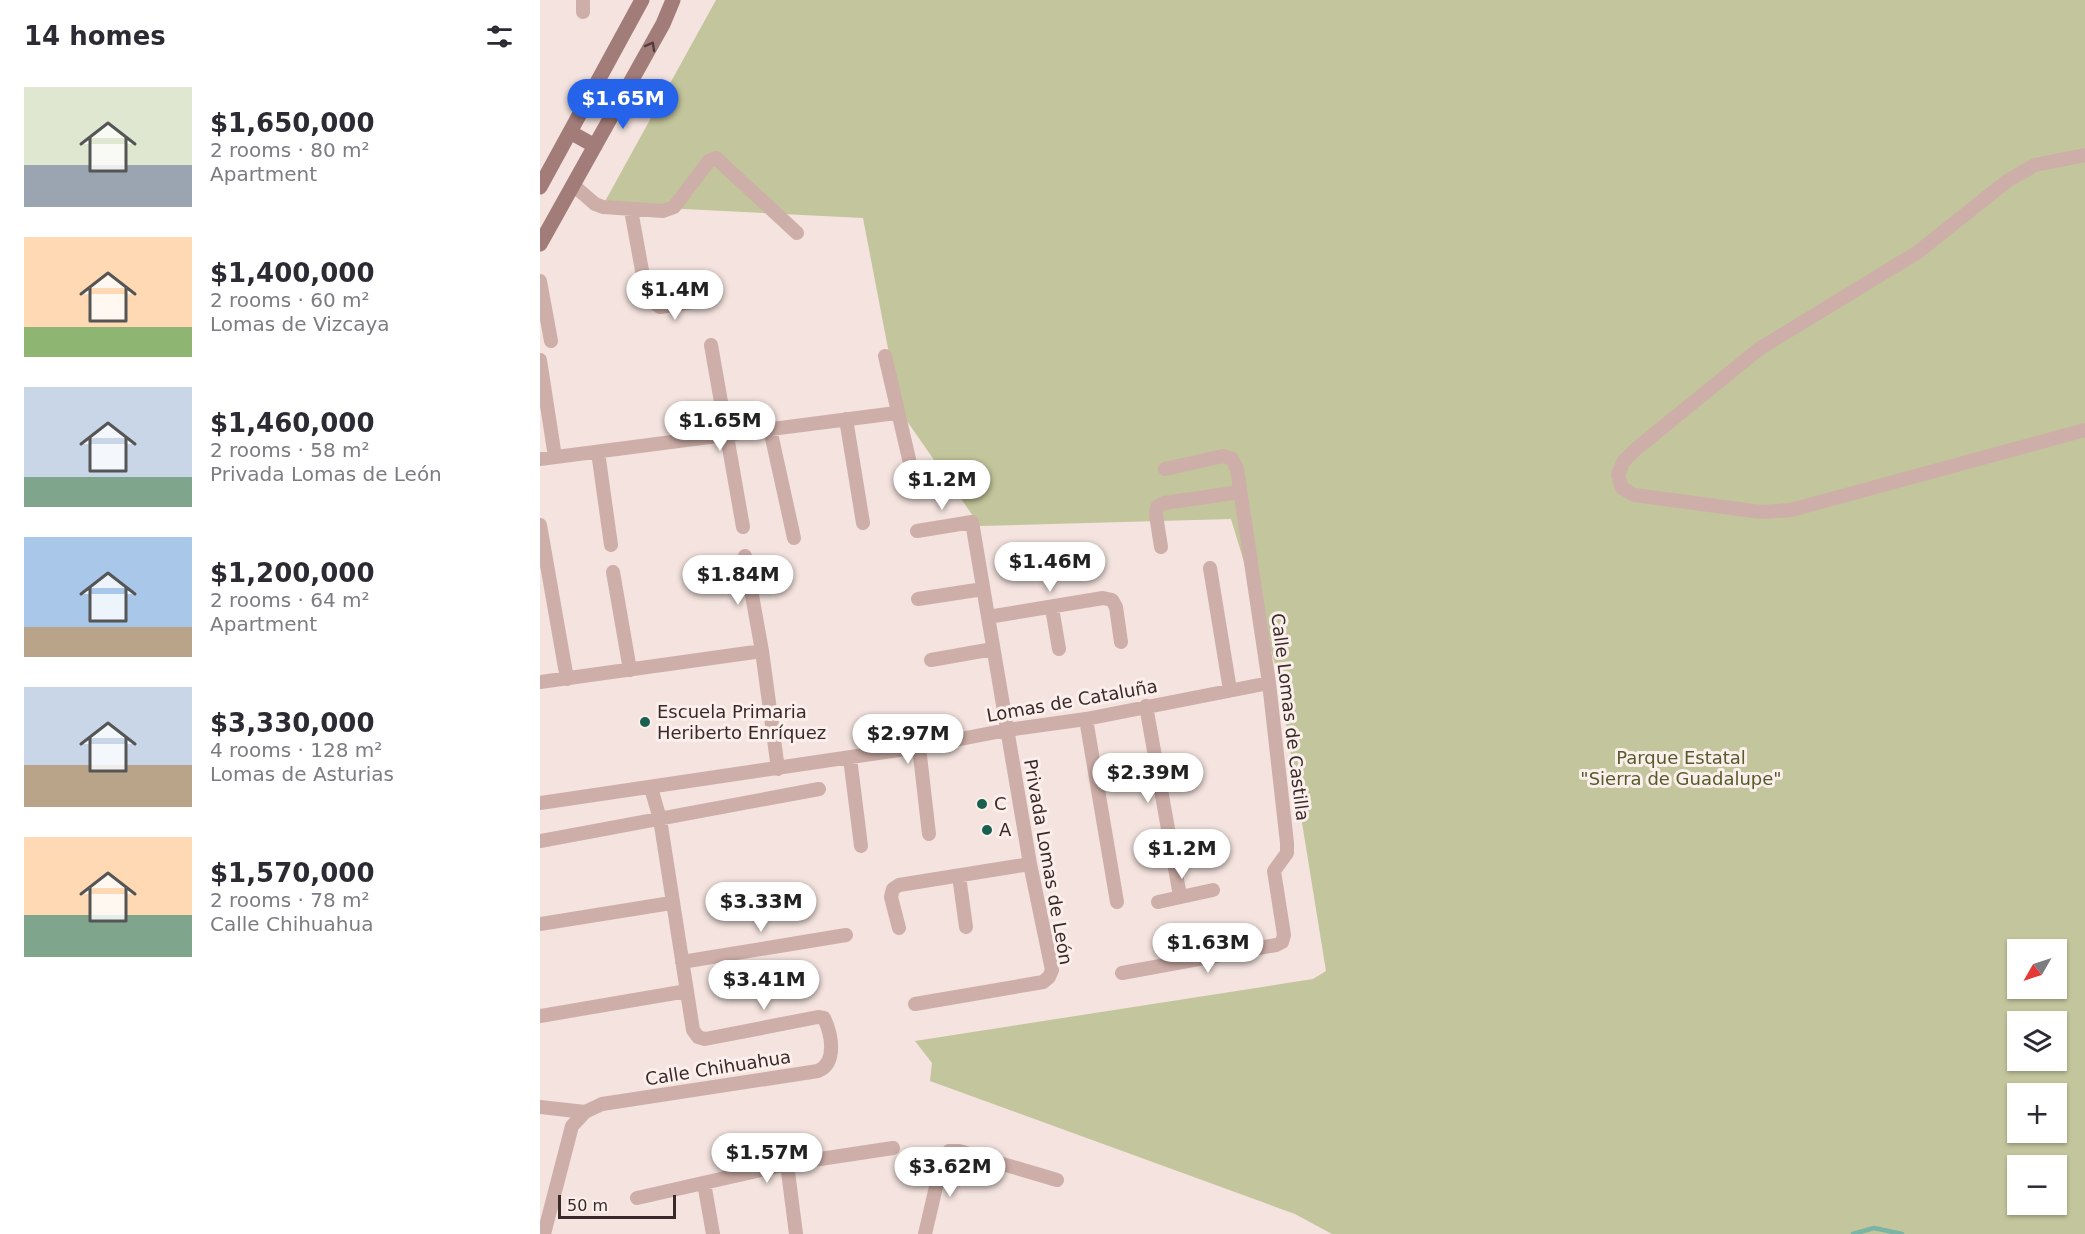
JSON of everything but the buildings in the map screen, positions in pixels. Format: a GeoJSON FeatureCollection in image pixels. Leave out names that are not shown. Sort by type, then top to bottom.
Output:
{"type":"FeatureCollection","features":[{"type":"Feature","properties":{"kind":"street"},"geometry":{"type":"LineString","coordinates":[[540,187],[642,0]]}},
{"type":"Feature","properties":{"kind":"street"},"geometry":{"type":"LineString","coordinates":[[540,244],[663,24],[673,0]]}},
{"type":"Feature","properties":{"kind":"street"},"geometry":{"type":"LineString","coordinates":[[570,132],[595,146]]}},
{"type":"Feature","properties":{"kind":"street"},"geometry":{"type":"LineString","coordinates":[[2085,155],[2035,165],[2016,176],[1918,252],[1759,349],[1636,449],[1623,462],[1618,475],[1622,488],[1634,495],[1761,512],[1791,510],[2085,430]]}},
{"type":"Feature","properties":{"kind":"street"},"geometry":{"type":"LineString","coordinates":[[573,185],[595,204],[631,210],[663,211],[674,207],[709,161],[716,158],[797,233]]}},
{"type":"Feature","properties":{"kind":"street"},"geometry":{"type":"LineString","coordinates":[[631,210],[647,298],[660,308],[699,301]]}},
{"type":"Feature","properties":{"kind":"street"},"geometry":{"type":"LineString","coordinates":[[540,281],[551,341]]}},
{"type":"Feature","properties":{"kind":"street"},"geometry":{"type":"LineString","coordinates":[[711,345],[743,527]]}},
{"type":"Feature","properties":{"kind":"street"},"geometry":{"type":"LineString","coordinates":[[885,356],[896,413],[909,459]]}},
{"type":"Feature","properties":{"kind":"street"},"geometry":{"type":"LineString","coordinates":[[540,360],[555,458]]}},
{"type":"Feature","properties":{"kind":"street"},"geometry":{"type":"LineString","coordinates":[[540,459],[896,413]]}},
{"type":"Feature","properties":{"kind":"street"},"geometry":{"type":"LineString","coordinates":[[846,419],[863,523]]}},
{"type":"Feature","properties":{"kind":"street"},"geometry":{"type":"LineString","coordinates":[[770,429],[794,538]]}},
{"type":"Feature","properties":{"kind":"street"},"geometry":{"type":"LineString","coordinates":[[598,452],[611,545]]}},
{"type":"Feature","properties":{"kind":"street","name":"Calle Lomas de Castilla"},"geometry":{"type":"LineString","coordinates":[[1122,973],[1276,945],[1282,942],[1284,935],[1274,871],[1287,853],[1287,843],[1269,683],[1237,469],[1232,459],[1223,456],[1165,469]]}},
{"type":"Feature","properties":{"kind":"street"},"geometry":{"type":"LineString","coordinates":[[1161,547],[1157,507],[1164,503],[1240,492]]}},
{"type":"Feature","properties":{"kind":"street","name":"Privada Lomas de León"},"geometry":{"type":"LineString","coordinates":[[915,1004],[1043,982],[1052,970],[1030,864],[972,522],[917,531]]}},
{"type":"Feature","properties":{"kind":"street"},"geometry":{"type":"LineString","coordinates":[[540,525],[567,679]]}},
{"type":"Feature","properties":{"kind":"street"},"geometry":{"type":"LineString","coordinates":[[745,556],[762,651],[778,769]]}},
{"type":"Feature","properties":{"kind":"street"},"geometry":{"type":"LineString","coordinates":[[1210,568],[1230,690]]}},
{"type":"Feature","properties":{"kind":"street"},"geometry":{"type":"LineString","coordinates":[[613,572],[630,670]]}},
{"type":"Feature","properties":{"kind":"street"},"geometry":{"type":"LineString","coordinates":[[918,599],[983,589]]}},
{"type":"Feature","properties":{"kind":"street"},"geometry":{"type":"LineString","coordinates":[[988,617],[1103,598],[1112,600],[1116,607],[1121,642]]}},
{"type":"Feature","properties":{"kind":"street"},"geometry":{"type":"LineString","coordinates":[[1052,608],[1059,649]]}},
{"type":"Feature","properties":{"kind":"street"},"geometry":{"type":"LineString","coordinates":[[931,660],[993,649]]}},
{"type":"Feature","properties":{"kind":"street"},"geometry":{"type":"LineString","coordinates":[[540,682],[762,651]]}},
{"type":"Feature","properties":{"kind":"street","name":"Lomas de Cataluña"},"geometry":{"type":"LineString","coordinates":[[540,803],[919,747],[1007,730],[1086,719],[1269,683]]}},
{"type":"Feature","properties":{"kind":"street"},"geometry":{"type":"LineString","coordinates":[[1146,706],[1180,896]]}},
{"type":"Feature","properties":{"kind":"street"},"geometry":{"type":"LineString","coordinates":[[1086,719],[1117,902]]}},
{"type":"Feature","properties":{"kind":"street"},"geometry":{"type":"LineString","coordinates":[[919,747],[929,834]]}},
{"type":"Feature","properties":{"kind":"street"},"geometry":{"type":"LineString","coordinates":[[850,758],[861,846]]}},
{"type":"Feature","properties":{"kind":"street"},"geometry":{"type":"LineString","coordinates":[[540,1016],[687,991],[671,903],[660,819],[651,788]]}},
{"type":"Feature","properties":{"kind":"street"},"geometry":{"type":"LineString","coordinates":[[540,840],[819,789]]}},
{"type":"Feature","properties":{"kind":"street"},"geometry":{"type":"LineString","coordinates":[[899,928],[891,897],[892,889],[899,885],[1030,864]]}},
{"type":"Feature","properties":{"kind":"street"},"geometry":{"type":"LineString","coordinates":[[959,876],[966,927]]}},
{"type":"Feature","properties":{"kind":"street"},"geometry":{"type":"LineString","coordinates":[[1158,902],[1213,890]]}},
{"type":"Feature","properties":{"kind":"street"},"geometry":{"type":"LineString","coordinates":[[540,924],[671,903]]}},
{"type":"Feature","properties":{"kind":"street"},"geometry":{"type":"LineString","coordinates":[[682,962],[846,935]]}},
{"type":"Feature","properties":{"kind":"street","name":"Calle Chihuahua"},"geometry":{"type":"LineString","coordinates":[[544,1234],[572,1126],[585,1112],[602,1104],[818,1071],[826,1067],[831,1058],[824,1018],[818,1017],[705,1039],[698,1037],[693,1030],[687,991]]}},
{"type":"Feature","properties":{"kind":"street"},"geometry":{"type":"LineString","coordinates":[[540,1107],[585,1112]]}},
{"type":"Feature","properties":{"kind":"street"},"geometry":{"type":"LineString","coordinates":[[637,1198],[787,1164],[893,1148]]}},
{"type":"Feature","properties":{"kind":"street"},"geometry":{"type":"LineString","coordinates":[[925,1234],[942,1161],[949,1151],[959,1151],[1057,1180]]}},
{"type":"Feature","properties":{"kind":"street"},"geometry":{"type":"LineString","coordinates":[[787,1164],[796,1234]]}},
{"type":"Feature","properties":{"kind":"street"},"geometry":{"type":"LineString","coordinates":[[704,1183],[713,1234]]}},
{"type":"Feature","properties":{"kind":"green space","name":"Parque Estatal \"Sierra de Guadalupe\""},"geometry":{"type":"Polygon","coordinates":[[[716,0],[2085,0],[2085,1234],[1332,1234],[1295,1214],[930,1081],[932,1063],[915,1041],[1313,979],[1326,971],[1278,674],[1231,519],[980,526],[900,411],[863,218],[603,205],[716,0]]]}},
{"type":"Feature","properties":{"kind":"waterway"},"geometry":{"type":"LineString","coordinates":[[1853,1234],[1874,1228],[1902,1234]]}},
{"type":"Feature","properties":{"kind":"place","name":"Escuela Primaria Heriberto Enríquez"},"geometry":{"type":"Point","coordinates":[645,722]}},
{"type":"Feature","properties":{"kind":"place","name":"C"},"geometry":{"type":"Point","coordinates":[982,804]}},
{"type":"Feature","properties":{"kind":"place","name":"A"},"geometry":{"type":"Point","coordinates":[987,830]}}]}
